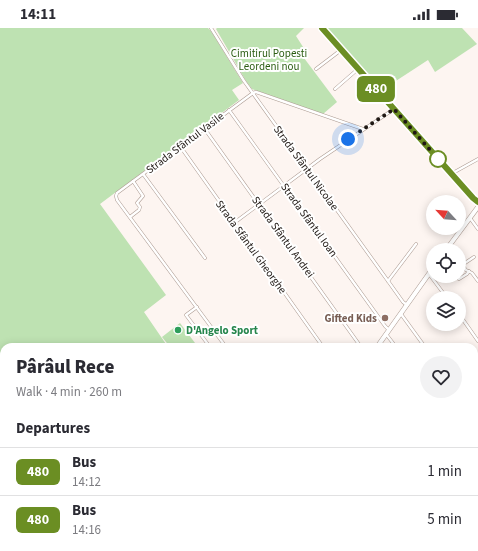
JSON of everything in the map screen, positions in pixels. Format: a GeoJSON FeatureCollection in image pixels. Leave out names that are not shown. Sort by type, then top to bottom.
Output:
{"type":"FeatureCollection","features":[{"type":"Feature","properties":{"kind":"main road"},"geometry":{"type":"LineString","coordinates":[[452,243],[478,207]]}},
{"type":"Feature","properties":{"kind":"main road"},"geometry":{"type":"LineString","coordinates":[[380,343],[426,278]]}},
{"type":"Feature","properties":{"kind":"street","name":"Strada Sfântul Nicolae"},"geometry":{"type":"LineString","coordinates":[[211,28],[244,81],[406,305]]}},
{"type":"Feature","properties":{"kind":"street"},"geometry":{"type":"LineString","coordinates":[[322,28],[478,202]]}},
{"type":"Feature","properties":{"kind":"street"},"geometry":{"type":"LineString","coordinates":[[316,69],[341,50]]}},
{"type":"Feature","properties":{"kind":"street"},"geometry":{"type":"LineString","coordinates":[[335,89],[358,69]]}},
{"type":"Feature","properties":{"kind":"street"},"geometry":{"type":"LineString","coordinates":[[253,93],[259,93],[363,130]]}},
{"type":"Feature","properties":{"kind":"street","name":"Strada Sfântul Vasile"},"geometry":{"type":"LineString","coordinates":[[205,258],[143,174],[253,93]]}},
{"type":"Feature","properties":{"kind":"street"},"geometry":{"type":"LineString","coordinates":[[234,223],[307,169],[394,109]]}},
{"type":"Feature","properties":{"kind":"street","name":"Strada Sfântul Ioan"},"geometry":{"type":"LineString","coordinates":[[229,110],[389,330]]}},
{"type":"Feature","properties":{"kind":"street","name":"Strada Sfântul Andrei"},"geometry":{"type":"LineString","coordinates":[[204,128],[358,343]]}},
{"type":"Feature","properties":{"kind":"street","name":"Strada Sfântul Gheorghe"},"geometry":{"type":"LineString","coordinates":[[180,146],[320,343]]}},
{"type":"Feature","properties":{"kind":"street"},"geometry":{"type":"LineString","coordinates":[[452,174],[478,159]]}},
{"type":"Feature","properties":{"kind":"street"},"geometry":{"type":"LineString","coordinates":[[143,174],[117,192],[117,200],[223,343]]}},
{"type":"Feature","properties":{"kind":"street"},"geometry":{"type":"LineString","coordinates":[[130,217],[139,210],[140,207],[137,203],[143,196],[133,181]]}},
{"type":"Feature","properties":{"kind":"street"},"geometry":{"type":"LineString","coordinates":[[470,218],[478,229]]}},
{"type":"Feature","properties":{"kind":"street"},"geometry":{"type":"LineString","coordinates":[[388,281],[416,244]]}},
{"type":"Feature","properties":{"kind":"street"},"geometry":{"type":"LineString","coordinates":[[466,262],[474,257]]}},
{"type":"Feature","properties":{"kind":"street"},"geometry":{"type":"LineString","coordinates":[[466,270],[472,273],[478,281]]}},
{"type":"Feature","properties":{"kind":"street"},"geometry":{"type":"LineString","coordinates":[[466,275],[469,271]]}},
{"type":"Feature","properties":{"kind":"street"},"geometry":{"type":"LineString","coordinates":[[197,307],[186,315],[207,343]]}},
{"type":"Feature","properties":{"kind":"street"},"geometry":{"type":"LineString","coordinates":[[401,314],[422,343]]}},
{"type":"Feature","properties":{"kind":"street"},"geometry":{"type":"LineString","coordinates":[[466,324],[478,341]]}},
{"type":"Feature","properties":{"kind":"street"},"geometry":{"type":"LineString","coordinates":[[386,334],[393,343]]}},
{"type":"Feature","properties":{"kind":"green space"},"geometry":{"type":"Polygon","coordinates":[[[0,28],[208,28],[243,83],[232,90],[239,100],[100,204],[166,295],[144,312],[165,343],[0,343],[0,28]]]}},
{"type":"Feature","properties":{"kind":"green space","name":"Cimitirul Popesti Leordeni nou"},"geometry":{"type":"Polygon","coordinates":[[[304,28],[296,36],[305,50],[301,54],[337,102],[323,114],[252,89],[216,29],[304,28]]]}},
{"type":"Feature","properties":{"kind":"green space"},"geometry":{"type":"Polygon","coordinates":[[[327,28],[462,28],[477,44],[435,72],[428,60],[382,90],[327,28]]]}},
{"type":"Feature","properties":{"kind":"green space","name":"D'Angelo Sport"},"geometry":{"type":"Polygon","coordinates":[[[180,323],[195,343],[167,343],[162,337],[180,323]]]}},
{"type":"Feature","properties":{"kind":"bus line","name":"480"},"geometry":{"type":"LineString","coordinates":[[322,28],[478,202]]}},
{"type":"Feature","properties":{"kind":"place","name":"Gifted Kids"},"geometry":{"type":"Point","coordinates":[385,318]}},
{"type":"Feature","properties":{"kind":"place","name":"D'Angelo Sport"},"geometry":{"type":"Point","coordinates":[178,330]}},
{"type":"Feature","properties":{"kind":"route"},"geometry":{"type":"LineString","coordinates":[[348,139],[394,109],[438,159]]}}]}
